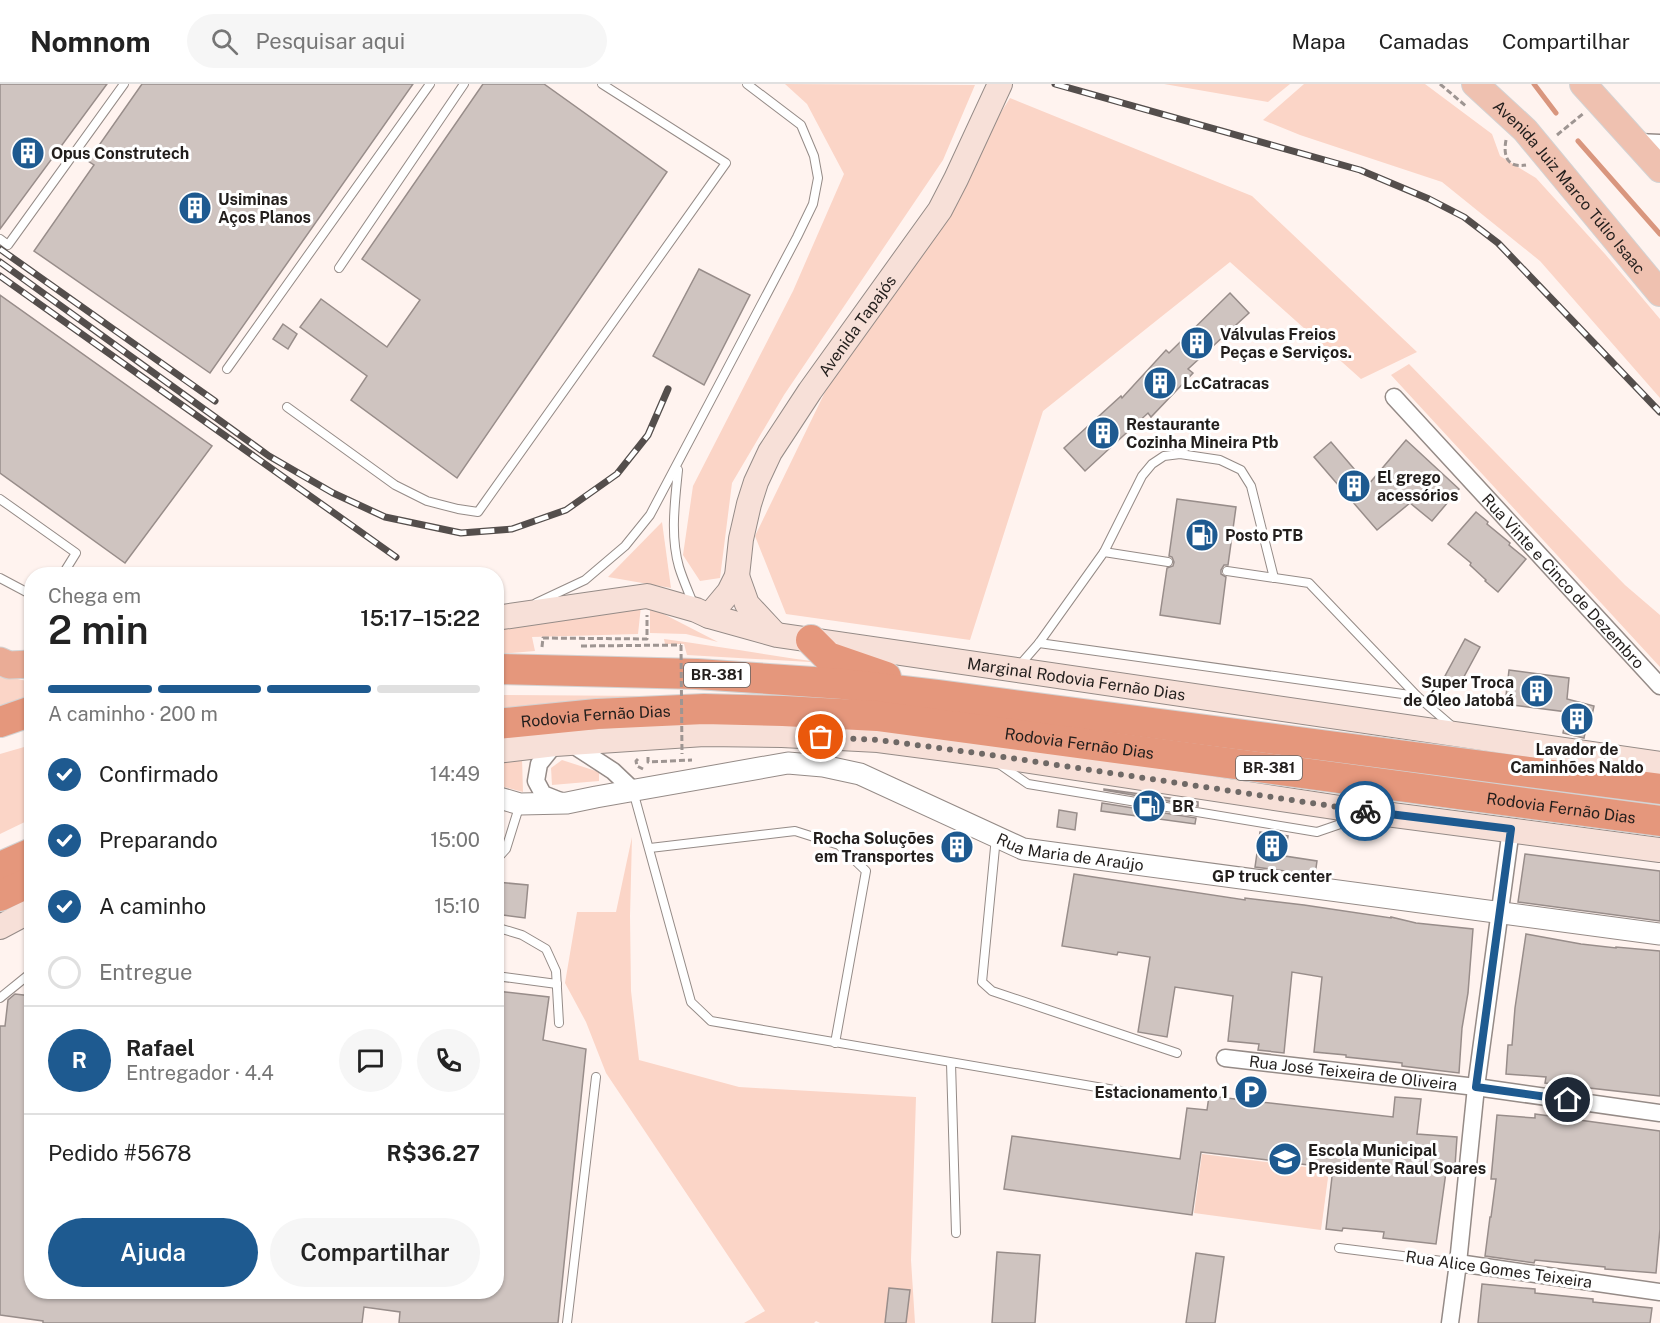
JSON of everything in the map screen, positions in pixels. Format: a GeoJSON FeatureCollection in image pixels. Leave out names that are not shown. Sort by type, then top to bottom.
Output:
{"type":"FeatureCollection","features":[{"type":"Feature","properties":{"kind":"highway","name":"BR-381"},"geometry":{"type":"LineString","coordinates":[[810,640],[828,657],[937,694]]}},
{"type":"Feature","properties":{"kind":"highway","name":"Rodovia Fernão Dias"},"geometry":{"type":"LineString","coordinates":[[504,669],[697,674],[843,684],[937,694],[1660,789]]}},
{"type":"Feature","properties":{"kind":"highway","name":"Rodovia Fernão Dias"},"geometry":{"type":"LineString","coordinates":[[504,723],[597,714],[704,710],[877,716],[1660,821]]}},
{"type":"Feature","properties":{"kind":"highway"},"geometry":{"type":"LineString","coordinates":[[0,722],[24,714]]}},
{"type":"Feature","properties":{"kind":"highway"},"geometry":{"type":"LineString","coordinates":[[0,729],[24,725]]}},
{"type":"Feature","properties":{"kind":"highway"},"geometry":{"type":"LineString","coordinates":[[0,867],[24,856]]}},
{"type":"Feature","properties":{"kind":"highway"},"geometry":{"type":"LineString","coordinates":[[0,896],[24,885]]}},
{"type":"Feature","properties":{"kind":"main road","name":"Avenida Tapajós"},"geometry":{"type":"LineString","coordinates":[[702,613],[729,592],[737,576],[741,538],[749,504],[756,482],[771,452],[810,391],[940,210],[1000,84]]}},
{"type":"Feature","properties":{"kind":"main road","name":"Avenida Juiz Marco Túlio Isaac"},"geometry":{"type":"LineString","coordinates":[[1475,84],[1525,130],[1660,293]]}},
{"type":"Feature","properties":{"kind":"main road"},"geometry":{"type":"LineString","coordinates":[[1583,84],[1648,143],[1660,169]]}},
{"type":"Feature","properties":{"kind":"main road","name":"Avenida Tapajós"},"geometry":{"type":"LineString","coordinates":[[737,576],[747,604],[777,635]]}},
{"type":"Feature","properties":{"kind":"main road","name":"Marginal Rodovia Fernão Dias"},"geometry":{"type":"LineString","coordinates":[[504,618],[647,596],[777,635],[1660,764]]}},
{"type":"Feature","properties":{"kind":"main road","name":"BR-381"},"geometry":{"type":"LineString","coordinates":[[504,750],[704,734],[879,740],[1372,812],[1660,850]]}},
{"type":"Feature","properties":{"kind":"main road"},"geometry":{"type":"LineString","coordinates":[[0,927],[24,914]]}},
{"type":"Feature","properties":{"kind":"street","name":"Rua Vinte e Cinco de Dezembro"},"geometry":{"type":"LineString","coordinates":[[1394,397],[1660,686]]}},
{"type":"Feature","properties":{"kind":"street"},"geometry":{"type":"LineString","coordinates":[[567,803],[543,794],[536,781],[539,764],[563,744],[613,771],[633,790]]}},
{"type":"Feature","properties":{"kind":"street","name":"Rua Maria de Araújo"},"geometry":{"type":"LineString","coordinates":[[504,799],[520,804],[567,803],[788,764],[823,766],[860,774],[1023,849],[1660,934]]}},
{"type":"Feature","properties":{"kind":"street"},"geometry":{"type":"LineString","coordinates":[[1450,1323],[1476,1087],[1511,829]]}},
{"type":"Feature","properties":{"kind":"street","name":"Rua José Teixeira de Oliveira"},"geometry":{"type":"LineString","coordinates":[[1225,1058],[1476,1087],[1660,1113]]}},
{"type":"Feature","properties":{"kind":"street","name":"Rua Alice Gomes Teixeira"},"geometry":{"type":"LineString","coordinates":[[1458,1263],[1660,1292]]}},
{"type":"Feature","properties":{"kind":"lane"},"geometry":{"type":"LineString","coordinates":[[0,239],[8,245],[124,84]]}},
{"type":"Feature","properties":{"kind":"lane"},"geometry":{"type":"LineString","coordinates":[[227,369],[430,84]]}},
{"type":"Feature","properties":{"kind":"lane"},"geometry":{"type":"LineString","coordinates":[[339,268],[464,84]]}},
{"type":"Feature","properties":{"kind":"lane"},"geometry":{"type":"LineString","coordinates":[[287,407],[395,485],[427,501],[478,512],[726,163],[602,84]]}},
{"type":"Feature","properties":{"kind":"lane"},"geometry":{"type":"LineString","coordinates":[[504,617],[585,580],[625,546],[650,515],[813,204],[818,178],[814,156],[801,125],[747,84]]}},
{"type":"Feature","properties":{"kind":"lane"},"geometry":{"type":"LineString","coordinates":[[1015,670],[1039,643],[1104,552],[1142,476],[1152,464],[1164,456],[1180,454],[1220,460],[1241,470],[1251,486],[1274,578]]}},
{"type":"Feature","properties":{"kind":"lane"},"geometry":{"type":"LineString","coordinates":[[679,463],[674,504],[675,549],[679,567],[702,613]]}},
{"type":"Feature","properties":{"kind":"lane"},"geometry":{"type":"LineString","coordinates":[[0,499],[76,553],[67,567]]}},
{"type":"Feature","properties":{"kind":"lane"},"geometry":{"type":"LineString","coordinates":[[1104,552],[1168,562]]}},
{"type":"Feature","properties":{"kind":"lane"},"geometry":{"type":"LineString","coordinates":[[1227,571],[1309,583],[1417,696],[1462,735]]}},
{"type":"Feature","properties":{"kind":"lane"},"geometry":{"type":"LineString","coordinates":[[0,578],[24,591]]}},
{"type":"Feature","properties":{"kind":"lane"},"geometry":{"type":"LineString","coordinates":[[1039,643],[1417,696]]}},
{"type":"Feature","properties":{"kind":"lane"},"geometry":{"type":"LineString","coordinates":[[633,790],[691,1002],[711,1021],[1132,1092]]}},
{"type":"Feature","properties":{"kind":"lane"},"geometry":{"type":"LineString","coordinates":[[504,851],[520,804]]}},
{"type":"Feature","properties":{"kind":"lane"},"geometry":{"type":"LineString","coordinates":[[650,848],[795,831],[840,845],[866,871],[835,1043]]}},
{"type":"Feature","properties":{"kind":"lane"},"geometry":{"type":"LineString","coordinates":[[996,837],[982,982],[992,991],[1177,1053]]}},
{"type":"Feature","properties":{"kind":"lane"},"geometry":{"type":"LineString","coordinates":[[504,930],[522,935],[546,949],[556,971],[559,1023]]}},
{"type":"Feature","properties":{"kind":"lane"},"geometry":{"type":"LineString","coordinates":[[504,977],[557,984]]}},
{"type":"Feature","properties":{"kind":"lane"},"geometry":{"type":"LineString","coordinates":[[0,998],[24,978]]}},
{"type":"Feature","properties":{"kind":"lane"},"geometry":{"type":"LineString","coordinates":[[951,1063],[956,1233]]}},
{"type":"Feature","properties":{"kind":"lane"},"geometry":{"type":"LineString","coordinates":[[567,1323],[596,1077]]}},
{"type":"Feature","properties":{"kind":"lane","name":"Rua Alice Gomes Teixeira"},"geometry":{"type":"LineString","coordinates":[[1339,1248],[1458,1263]]}},
{"type":"Feature","properties":{"kind":"path"},"geometry":{"type":"LineString","coordinates":[[1551,140],[1588,110]]}},
{"type":"Feature","properties":{"kind":"path"},"geometry":{"type":"LineString","coordinates":[[542,647],[543,638],[647,639],[647,596]]}},
{"type":"Feature","properties":{"kind":"path"},"geometry":{"type":"LineString","coordinates":[[577,646],[681,645],[682,754]]}},
{"type":"Feature","properties":{"kind":"shaded area"},"geometry":{"type":"Polygon","coordinates":[[[785,84],[975,85],[943,160],[784,395],[732,483],[720,578],[700,581],[683,555],[693,486],[793,291],[844,174],[807,104],[785,84]]]}},
{"type":"Feature","properties":{"kind":"shaded area"},"geometry":{"type":"Polygon","coordinates":[[[1164,84],[1290,84],[1268,102],[1164,84]]]}},
{"type":"Feature","properties":{"kind":"shaded area"},"geometry":{"type":"Polygon","coordinates":[[[1304,84],[1425,84],[1492,134],[1500,156],[1536,178],[1660,319],[1660,398],[1540,261],[1442,182],[1300,135],[1263,120],[1304,84]]]}},
{"type":"Feature","properties":{"kind":"shaded area"},"geometry":{"type":"Polygon","coordinates":[[[1010,98],[1252,196],[1417,352],[1361,379],[1230,262],[1043,411],[970,640],[786,614],[755,536],[826,390],[1010,98]]]}},
{"type":"Feature","properties":{"kind":"shaded area"},"geometry":{"type":"Polygon","coordinates":[[[1409,364],[1625,585],[1660,615],[1660,667],[1391,375],[1409,364]]]}},
{"type":"Feature","properties":{"kind":"shaded area"},"geometry":{"type":"Polygon","coordinates":[[[662,522],[671,588],[608,577],[662,522]]]}},
{"type":"Feature","properties":{"kind":"shaded area"},"geometry":{"type":"Polygon","coordinates":[[[641,606],[638,634],[532,637],[535,651],[504,653],[504,629],[641,606]]]}},
{"type":"Feature","properties":{"kind":"shaded area"},"geometry":{"type":"Polygon","coordinates":[[[650,607],[718,642],[686,634],[650,633],[650,607]]]}},
{"type":"Feature","properties":{"kind":"shaded area"},"geometry":{"type":"Polygon","coordinates":[[[664,639],[827,663],[687,655],[684,644],[665,644],[664,639]]]}},
{"type":"Feature","properties":{"kind":"shaded area"},"geometry":{"type":"Polygon","coordinates":[[[0,675],[24,680],[24,701],[0,709],[0,675]]]}},
{"type":"Feature","properties":{"kind":"shaded area"},"geometry":{"type":"Polygon","coordinates":[[[504,695],[654,696],[504,718],[504,695]]]}},
{"type":"Feature","properties":{"kind":"shaded area"},"geometry":{"type":"Polygon","coordinates":[[[24,747],[24,822],[0,834],[0,754],[24,747]]]}},
{"type":"Feature","properties":{"kind":"shaded area"},"geometry":{"type":"Polygon","coordinates":[[[522,758],[523,792],[504,787],[504,760],[522,758]]]}},
{"type":"Feature","properties":{"kind":"shaded area"},"geometry":{"type":"Polygon","coordinates":[[[562,760],[599,772],[599,781],[552,785],[551,768],[562,760]]]}},
{"type":"Feature","properties":{"kind":"shaded area"},"geometry":{"type":"Polygon","coordinates":[[[632,837],[631,991],[639,1060],[739,1087],[916,1097],[911,1260],[915,1323],[820,1323],[816,1321],[814,1323],[744,1323],[765,1311],[606,1073],[586,1022],[565,983],[577,912],[616,912],[632,837]]]}},
{"type":"Feature","properties":{"kind":"shaded area"},"geometry":{"type":"Polygon","coordinates":[[[1202,1154],[1329,1170],[1321,1230],[1194,1213],[1202,1154]]]}},
{"type":"Feature","properties":{"kind":"building","name":"Opus Construtech"},"geometry":{"type":"Polygon","coordinates":[[[0,84],[107,84],[0,229],[0,84]]]}},
{"type":"Feature","properties":{"kind":"building","name":"Usiminas Aços Planos"},"geometry":{"type":"Polygon","coordinates":[[[142,84],[413,84],[210,373],[34,251],[94,165],[88,161],[142,84]]]}},
{"type":"Feature","properties":{"kind":"building"},"geometry":{"type":"Polygon","coordinates":[[[483,84],[544,84],[667,172],[457,478],[351,400],[367,376],[300,327],[321,299],[387,347],[420,300],[362,259],[483,84]]]}},
{"type":"Feature","properties":{"kind":"building"},"geometry":{"type":"Polygon","coordinates":[[[699,269],[750,295],[704,385],[653,356],[699,269]]]}},
{"type":"Feature","properties":{"kind":"building"},"geometry":{"type":"Polygon","coordinates":[[[1230,293],[1249,313],[1188,369],[1193,373],[1151,417],[1148,413],[1085,471],[1064,448],[1121,396],[1122,398],[1166,350],[1169,353],[1230,293]]]}},
{"type":"Feature","properties":{"kind":"building"},"geometry":{"type":"Polygon","coordinates":[[[0,295],[212,446],[125,563],[0,473],[0,295]]]}},
{"type":"Feature","properties":{"kind":"building"},"geometry":{"type":"Polygon","coordinates":[[[283,324],[297,334],[288,349],[273,339],[283,324]]]}},
{"type":"Feature","properties":{"kind":"building"},"geometry":{"type":"Polygon","coordinates":[[[1406,440],[1459,489],[1432,521],[1410,503],[1377,530],[1314,457],[1331,442],[1368,485],[1406,440]]]}},
{"type":"Feature","properties":{"kind":"building","name":"Posto PTB"},"geometry":{"type":"Polygon","coordinates":[[[1177,499],[1236,507],[1228,565],[1224,565],[1221,570],[1221,574],[1226,577],[1220,624],[1160,615],[1167,568],[1173,566],[1174,562],[1169,556],[1177,499]]]}},
{"type":"Feature","properties":{"kind":"building"},"geometry":{"type":"Polygon","coordinates":[[[1476,512],[1526,559],[1498,592],[1470,565],[1471,563],[1448,544],[1476,512]]]}},
{"type":"Feature","properties":{"kind":"building"},"geometry":{"type":"Polygon","coordinates":[[[1465,639],[1480,647],[1460,684],[1445,676],[1465,639]]]}},
{"type":"Feature","properties":{"kind":"building","name":"Super Troca de Óleo Jatobá"},"geometry":{"type":"Polygon","coordinates":[[[1509,670],[1569,678],[1567,699],[1594,706],[1592,715],[1589,714],[1584,738],[1563,733],[1567,712],[1505,704],[1509,670]]]}},
{"type":"Feature","properties":{"kind":"building"},"geometry":{"type":"Polygon","coordinates":[[[1104,790],[1198,802],[1198,806],[1104,790]]]}},
{"type":"Feature","properties":{"kind":"building"},"geometry":{"type":"Polygon","coordinates":[[[1102,803],[1196,818],[1195,824],[1101,811],[1102,803]]]}},
{"type":"Feature","properties":{"kind":"building"},"geometry":{"type":"Polygon","coordinates":[[[1059,810],[1077,813],[1075,830],[1057,827],[1059,810]]]}},
{"type":"Feature","properties":{"kind":"building","name":"GP truck center"},"geometry":{"type":"Polygon","coordinates":[[[1260,832],[1288,836],[1285,856],[1317,861],[1315,875],[1255,867],[1260,832]]]}},
{"type":"Feature","properties":{"kind":"building","name":"Rocha Soluções em Transportes"},"geometry":{"type":"Polygon","coordinates":[[[952,836],[970,845],[963,858],[945,850],[952,836]]]}},
{"type":"Feature","properties":{"kind":"building"},"geometry":{"type":"Polygon","coordinates":[[[1525,854],[1660,871],[1660,921],[1518,902],[1525,854]]]}},
{"type":"Feature","properties":{"kind":"building"},"geometry":{"type":"Polygon","coordinates":[[[1074,874],[1245,900],[1245,898],[1304,905],[1391,917],[1416,923],[1473,929],[1459,1073],[1314,1052],[1322,977],[1292,972],[1284,1053],[1258,1050],[1259,1044],[1228,1041],[1233,996],[1175,987],[1167,1037],[1138,1032],[1150,957],[1118,952],[1117,955],[1062,946],[1074,874]]]}},
{"type":"Feature","properties":{"kind":"building"},"geometry":{"type":"Polygon","coordinates":[[[504,883],[528,885],[525,918],[504,915],[504,883]]]}},
{"type":"Feature","properties":{"kind":"building"},"geometry":{"type":"Polygon","coordinates":[[[1526,934],[1581,944],[1660,951],[1660,1096],[1545,1083],[1546,1077],[1506,1074],[1508,1045],[1512,1045],[1526,934]]]}},
{"type":"Feature","properties":{"kind":"building"},"geometry":{"type":"Polygon","coordinates":[[[504,992],[549,997],[543,1040],[586,1049],[558,1323],[399,1323],[400,1312],[364,1307],[362,1323],[43,1323],[43,1321],[0,1315],[0,1026],[5,1026],[8,1000],[15,994],[24,995],[24,1299],[504,1299],[504,992]]]}},
{"type":"Feature","properties":{"kind":"building"},"geometry":{"type":"Polygon","coordinates":[[[1209,1096],[1393,1117],[1395,1097],[1421,1099],[1417,1134],[1457,1137],[1455,1166],[1447,1165],[1436,1244],[1383,1238],[1384,1232],[1343,1228],[1342,1231],[1326,1229],[1333,1168],[1201,1152],[1192,1215],[1004,1189],[1012,1136],[1180,1159],[1187,1108],[1207,1110],[1209,1096]]]}},
{"type":"Feature","properties":{"kind":"building"},"geometry":{"type":"Polygon","coordinates":[[[1535,1114],[1660,1131],[1660,1229],[1656,1273],[1535,1260],[1534,1263],[1485,1256],[1496,1179],[1491,1179],[1497,1115],[1535,1118],[1535,1114]]]}},
{"type":"Feature","properties":{"kind":"building"},"geometry":{"type":"Polygon","coordinates":[[[997,1252],[1040,1255],[1035,1323],[992,1323],[997,1252]]]}},
{"type":"Feature","properties":{"kind":"building"},"geometry":{"type":"Polygon","coordinates":[[[1196,1253],[1224,1257],[1215,1323],[1186,1323],[1196,1253]]]}},
{"type":"Feature","properties":{"kind":"building"},"geometry":{"type":"Polygon","coordinates":[[[1482,1284],[1535,1289],[1535,1293],[1652,1308],[1650,1323],[1478,1323],[1482,1284]]]}},
{"type":"Feature","properties":{"kind":"building"},"geometry":{"type":"Polygon","coordinates":[[[889,1288],[910,1290],[906,1323],[885,1323],[889,1288]]]}},
{"type":"Feature","properties":{"kind":"waterway"},"geometry":{"type":"LineString","coordinates":[[1534,84],[1556,113]]}},
{"type":"Feature","properties":{"kind":"waterway"},"geometry":{"type":"LineString","coordinates":[[1578,141],[1660,234]]}},
{"type":"Feature","properties":{"kind":"railway"},"geometry":{"type":"LineString","coordinates":[[1055,84],[1360,170],[1429,199],[1464,217],[1498,243],[1660,412]]}},
{"type":"Feature","properties":{"kind":"railway"},"geometry":{"type":"LineString","coordinates":[[0,249],[215,401]]}},
{"type":"Feature","properties":{"kind":"railway"},"geometry":{"type":"LineString","coordinates":[[0,262],[269,456],[333,493],[385,517],[461,533],[512,529],[566,510],[617,474],[648,435],[668,389]]}},
{"type":"Feature","properties":{"kind":"railway"},"geometry":{"type":"LineString","coordinates":[[0,276],[396,557]]}},
{"type":"Feature","properties":{"kind":"way so far"},"geometry":{"type":"LineString","coordinates":[[821,737],[879,740],[984,754],[1365,811]]}},
{"type":"Feature","properties":{"kind":"place","name":"Opus Construtech"},"geometry":{"type":"Point","coordinates":[28,153]}},
{"type":"Feature","properties":{"kind":"place","name":"Usiminas Aços Planos"},"geometry":{"type":"Point","coordinates":[195,208]}},
{"type":"Feature","properties":{"kind":"place","name":"Válvulas Freios Peças e Serviços."},"geometry":{"type":"Point","coordinates":[1197,343]}},
{"type":"Feature","properties":{"kind":"place","name":"LcCatracas"},"geometry":{"type":"Point","coordinates":[1160,383]}},
{"type":"Feature","properties":{"kind":"place","name":"Restaurante Cozinha Mineira Ptb"},"geometry":{"type":"Point","coordinates":[1103,433]}},
{"type":"Feature","properties":{"kind":"place","name":"El grego acessórios"},"geometry":{"type":"Point","coordinates":[1354,486]}},
{"type":"Feature","properties":{"kind":"place","name":"Posto PTB"},"geometry":{"type":"Point","coordinates":[1202,535]}},
{"type":"Feature","properties":{"kind":"place","name":"Super Troca de Óleo Jatobá"},"geometry":{"type":"Point","coordinates":[1537,691]}},
{"type":"Feature","properties":{"kind":"place","name":"Lavador de Caminhões Naldo"},"geometry":{"type":"Point","coordinates":[1577,719]}},
{"type":"Feature","properties":{"kind":"place","name":"BR"},"geometry":{"type":"Point","coordinates":[1149,806]}},
{"type":"Feature","properties":{"kind":"place","name":"GP truck center"},"geometry":{"type":"Point","coordinates":[1272,846]}},
{"type":"Feature","properties":{"kind":"place","name":"Rocha Soluções em Transportes"},"geometry":{"type":"Point","coordinates":[957,847]}},
{"type":"Feature","properties":{"kind":"place","name":"Estacionamento 1"},"geometry":{"type":"Point","coordinates":[1251,1092]}},
{"type":"Feature","properties":{"kind":"place","name":"Escola Municipal Presidente Raul Soares"},"geometry":{"type":"Point","coordinates":[1285,1159]}},
{"type":"Feature","properties":{"kind":"route"},"geometry":{"type":"LineString","coordinates":[[1365,811],[1511,829],[1476,1087],[1568,1100]]}}]}
